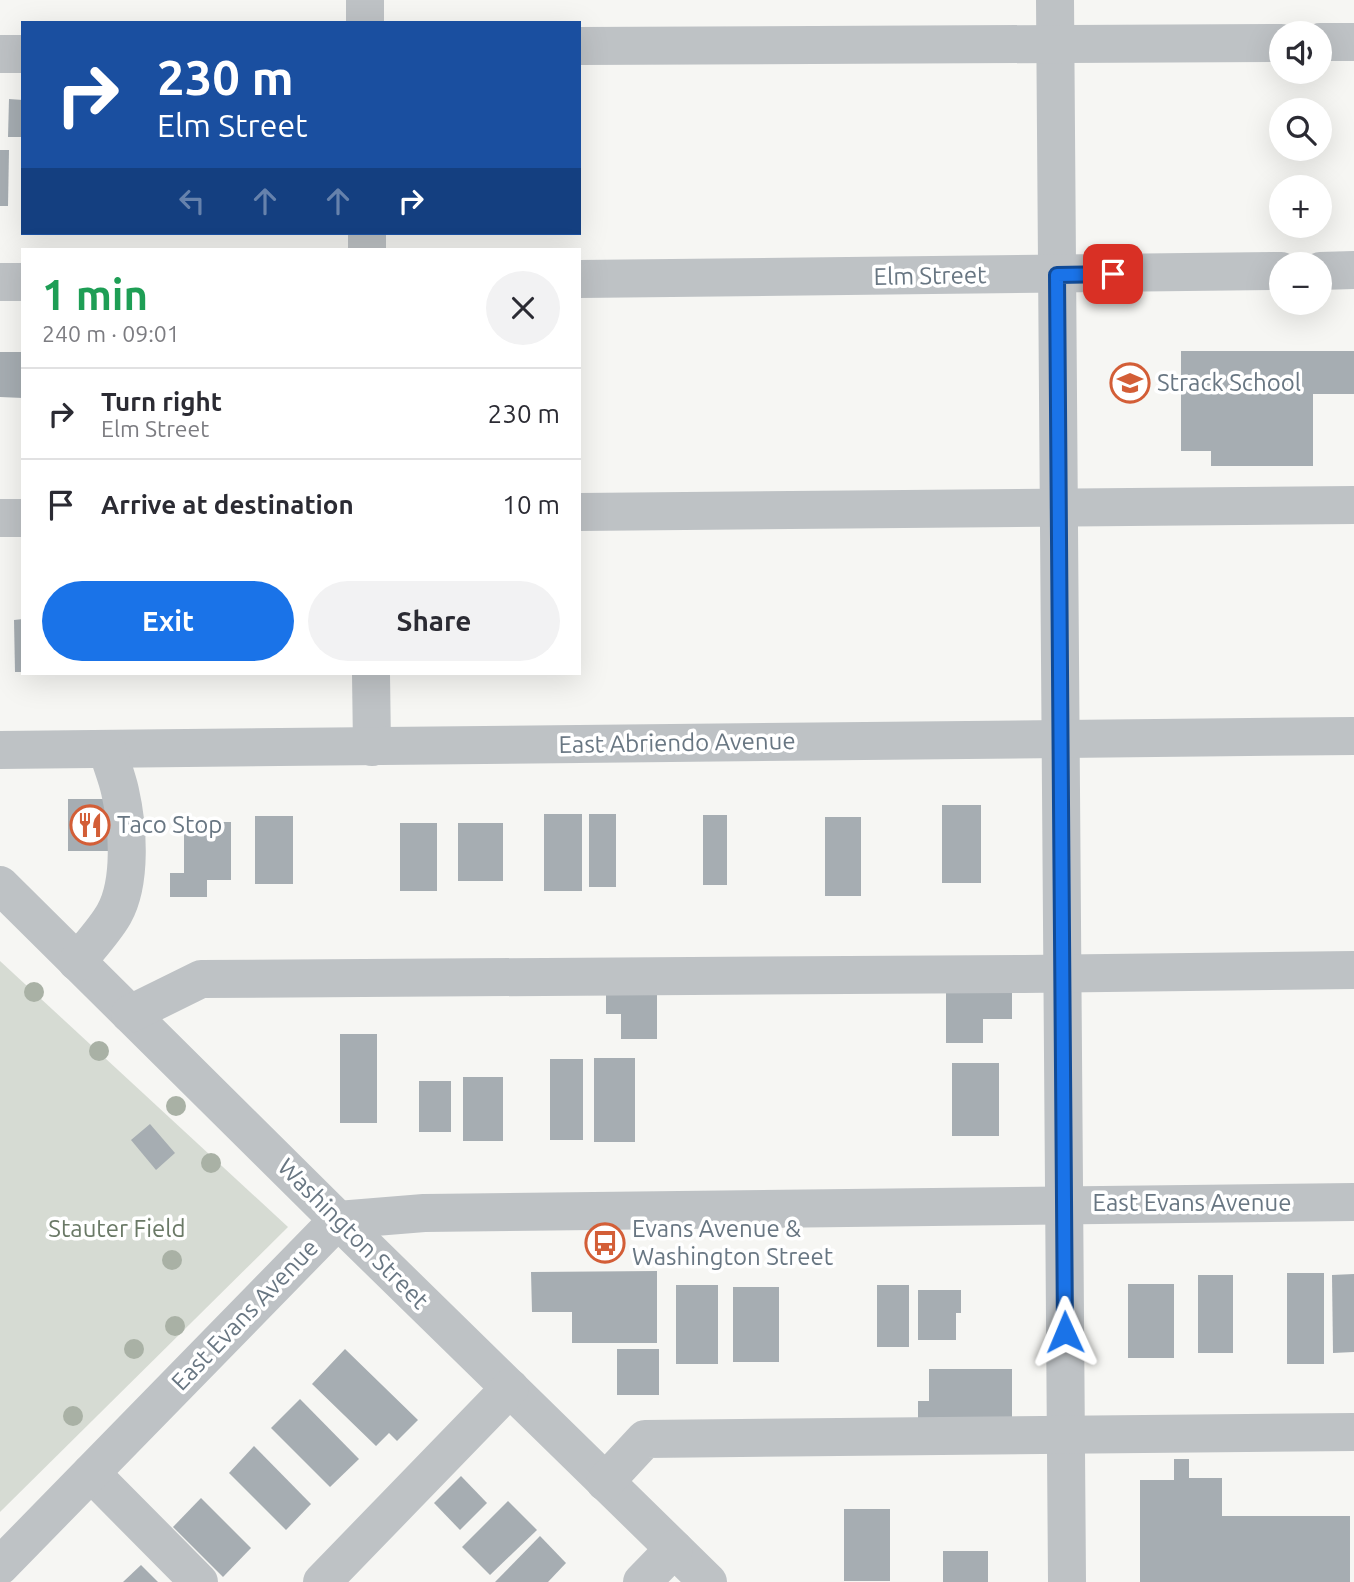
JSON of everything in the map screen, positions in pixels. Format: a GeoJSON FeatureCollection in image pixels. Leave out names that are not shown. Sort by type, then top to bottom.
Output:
{"type":"FeatureCollection","features":[{"type":"Feature","properties":{"kind":"street"},"geometry":{"type":"LineString","coordinates":[[365,0],[365,21]]}},
{"type":"Feature","properties":{"kind":"street"},"geometry":{"type":"LineString","coordinates":[[1055,0],[1067,1582]]}},
{"type":"Feature","properties":{"kind":"street"},"geometry":{"type":"LineString","coordinates":[[1332,42],[1354,42]]}},
{"type":"Feature","properties":{"kind":"street"},"geometry":{"type":"LineString","coordinates":[[581,46],[1269,43]]}},
{"type":"Feature","properties":{"kind":"street"},"geometry":{"type":"LineString","coordinates":[[0,54],[21,54]]}},
{"type":"Feature","properties":{"kind":"street"},"geometry":{"type":"LineString","coordinates":[[1332,271],[1354,270]]}},
{"type":"Feature","properties":{"kind":"street","name":"Elm Street"},"geometry":{"type":"LineString","coordinates":[[581,279],[1269,271]]}},
{"type":"Feature","properties":{"kind":"street"},"geometry":{"type":"LineString","coordinates":[[0,282],[21,282]]}},
{"type":"Feature","properties":{"kind":"street"},"geometry":{"type":"LineString","coordinates":[[581,512],[1354,505]]}},
{"type":"Feature","properties":{"kind":"street"},"geometry":{"type":"LineString","coordinates":[[0,518],[21,518]]}},
{"type":"Feature","properties":{"kind":"street"},"geometry":{"type":"LineString","coordinates":[[371,675],[372,747]]}},
{"type":"Feature","properties":{"kind":"street","name":"East Abriendo Avenue"},"geometry":{"type":"LineString","coordinates":[[0,750],[1354,736]]}},
{"type":"Feature","properties":{"kind":"street"},"geometry":{"type":"LineString","coordinates":[[77,962],[114,915],[121,896],[126,867],[126,827],[120,790],[107,749]]}},
{"type":"Feature","properties":{"kind":"street","name":"Washington Street"},"geometry":{"type":"LineString","coordinates":[[0,885],[708,1582]]}},
{"type":"Feature","properties":{"kind":"street"},"geometry":{"type":"LineString","coordinates":[[130,1014],[201,979],[1354,970]]}},
{"type":"Feature","properties":{"kind":"street","name":"East Evans Avenue"},"geometry":{"type":"LineString","coordinates":[[0,1566],[338,1220],[424,1213],[1354,1202]]}},
{"type":"Feature","properties":{"kind":"street"},"geometry":{"type":"LineString","coordinates":[[322,1582],[510,1388]]}},
{"type":"Feature","properties":{"kind":"street"},"geometry":{"type":"LineString","coordinates":[[606,1482],[645,1439],[1354,1432]]}},
{"type":"Feature","properties":{"kind":"street"},"geometry":{"type":"LineString","coordinates":[[91,1473],[199,1582]]}},
{"type":"Feature","properties":{"kind":"street"},"geometry":{"type":"LineString","coordinates":[[642,1582],[674,1549]]}},
{"type":"Feature","properties":{"kind":"green space","name":"Stauter Field"},"geometry":{"type":"Polygon","coordinates":[[[0,961],[288,1227],[0,1512],[0,961]]]}},
{"type":"Feature","properties":{"kind":"building"},"geometry":{"type":"Polygon","coordinates":[[[9,99],[21,100],[21,137],[8,137],[9,99]]]}},
{"type":"Feature","properties":{"kind":"building"},"geometry":{"type":"Polygon","coordinates":[[[0,150],[9,150],[8,206],[0,206],[0,150]]]}},
{"type":"Feature","properties":{"kind":"building"},"geometry":{"type":"Polygon","coordinates":[[[1181,351],[1354,351],[1354,394],[1313,394],[1313,466],[1211,466],[1211,451],[1181,451],[1181,351]]]}},
{"type":"Feature","properties":{"kind":"building"},"geometry":{"type":"Polygon","coordinates":[[[0,352],[21,352],[21,398],[0,397],[0,352]]]}},
{"type":"Feature","properties":{"kind":"building"},"geometry":{"type":"Polygon","coordinates":[[[21,619],[21,672],[15,672],[14,620],[21,619]]]}},
{"type":"Feature","properties":{"kind":"building"},"geometry":{"type":"Polygon","coordinates":[[[68,799],[112,799],[112,851],[68,851],[68,799]]]}},
{"type":"Feature","properties":{"kind":"building"},"geometry":{"type":"Polygon","coordinates":[[[942,805],[981,805],[981,883],[942,883],[942,805]]]}},
{"type":"Feature","properties":{"kind":"building"},"geometry":{"type":"Polygon","coordinates":[[[544,814],[582,814],[582,891],[544,891],[544,814]]]}},
{"type":"Feature","properties":{"kind":"building"},"geometry":{"type":"Polygon","coordinates":[[[589,814],[616,814],[616,887],[589,887],[589,814]]]}},
{"type":"Feature","properties":{"kind":"building"},"geometry":{"type":"Polygon","coordinates":[[[703,815],[727,815],[727,885],[703,885],[703,815]]]}},
{"type":"Feature","properties":{"kind":"building"},"geometry":{"type":"Polygon","coordinates":[[[255,816],[293,816],[293,884],[255,884],[255,816]]]}},
{"type":"Feature","properties":{"kind":"building"},"geometry":{"type":"Polygon","coordinates":[[[825,817],[861,817],[861,896],[825,896],[825,817]]]}},
{"type":"Feature","properties":{"kind":"building"},"geometry":{"type":"Polygon","coordinates":[[[184,822],[231,822],[231,880],[207,880],[207,897],[170,897],[170,873],[184,873],[184,822]]]}},
{"type":"Feature","properties":{"kind":"building"},"geometry":{"type":"Polygon","coordinates":[[[400,823],[437,823],[437,891],[400,891],[400,823]]]}},
{"type":"Feature","properties":{"kind":"building"},"geometry":{"type":"Polygon","coordinates":[[[458,823],[503,823],[503,881],[458,881],[458,823]]]}},
{"type":"Feature","properties":{"kind":"building"},"geometry":{"type":"Polygon","coordinates":[[[606,985],[657,985],[657,1039],[621,1039],[621,1014],[606,1014],[606,985]]]}},
{"type":"Feature","properties":{"kind":"building"},"geometry":{"type":"Polygon","coordinates":[[[946,988],[1012,988],[1012,1019],[983,1019],[983,1043],[946,1043],[946,988]]]}},
{"type":"Feature","properties":{"kind":"building"},"geometry":{"type":"Polygon","coordinates":[[[340,1034],[377,1034],[377,1123],[340,1123],[340,1034]]]}},
{"type":"Feature","properties":{"kind":"building"},"geometry":{"type":"Polygon","coordinates":[[[594,1058],[635,1058],[635,1142],[594,1142],[594,1058]]]}},
{"type":"Feature","properties":{"kind":"building"},"geometry":{"type":"Polygon","coordinates":[[[550,1059],[583,1059],[583,1140],[550,1140],[550,1059]]]}},
{"type":"Feature","properties":{"kind":"building"},"geometry":{"type":"Polygon","coordinates":[[[952,1063],[999,1063],[999,1136],[952,1136],[952,1063]]]}},
{"type":"Feature","properties":{"kind":"building"},"geometry":{"type":"Polygon","coordinates":[[[463,1077],[503,1077],[503,1141],[463,1141],[463,1077]]]}},
{"type":"Feature","properties":{"kind":"building"},"geometry":{"type":"Polygon","coordinates":[[[419,1081],[451,1081],[451,1132],[419,1132],[419,1081]]]}},
{"type":"Feature","properties":{"kind":"building"},"geometry":{"type":"Polygon","coordinates":[[[150,1124],[175,1153],[156,1170],[131,1140],[150,1124]]]}},
{"type":"Feature","properties":{"kind":"building"},"geometry":{"type":"Polygon","coordinates":[[[657,1271],[657,1343],[572,1343],[572,1312],[532,1312],[531,1272],[657,1271]]]}},
{"type":"Feature","properties":{"kind":"building"},"geometry":{"type":"Polygon","coordinates":[[[1287,1273],[1324,1273],[1324,1364],[1287,1364],[1287,1273]]]}},
{"type":"Feature","properties":{"kind":"building"},"geometry":{"type":"Polygon","coordinates":[[[1354,1274],[1354,1352],[1333,1353],[1332,1275],[1354,1274]]]}},
{"type":"Feature","properties":{"kind":"building"},"geometry":{"type":"Polygon","coordinates":[[[1198,1275],[1233,1275],[1233,1353],[1198,1353],[1198,1275]]]}},
{"type":"Feature","properties":{"kind":"building"},"geometry":{"type":"Polygon","coordinates":[[[1128,1284],[1174,1284],[1174,1358],[1128,1358],[1128,1284]]]}},
{"type":"Feature","properties":{"kind":"building"},"geometry":{"type":"Polygon","coordinates":[[[676,1285],[718,1285],[718,1364],[676,1364],[676,1285]]]}},
{"type":"Feature","properties":{"kind":"building"},"geometry":{"type":"Polygon","coordinates":[[[877,1285],[909,1285],[909,1347],[877,1347],[877,1285]]]}},
{"type":"Feature","properties":{"kind":"building"},"geometry":{"type":"Polygon","coordinates":[[[733,1287],[779,1287],[779,1362],[733,1362],[733,1287]]]}},
{"type":"Feature","properties":{"kind":"building"},"geometry":{"type":"Polygon","coordinates":[[[918,1290],[961,1290],[961,1313],[956,1313],[956,1340],[918,1340],[918,1290]]]}},
{"type":"Feature","properties":{"kind":"building"},"geometry":{"type":"Polygon","coordinates":[[[345,1349],[418,1420],[397,1441],[389,1433],[376,1446],[312,1384],[345,1349]]]}},
{"type":"Feature","properties":{"kind":"building"},"geometry":{"type":"Polygon","coordinates":[[[617,1349],[659,1349],[659,1395],[617,1395],[617,1349]]]}},
{"type":"Feature","properties":{"kind":"building"},"geometry":{"type":"Polygon","coordinates":[[[929,1369],[1012,1369],[1012,1428],[918,1428],[918,1401],[929,1401],[929,1369]]]}},
{"type":"Feature","properties":{"kind":"building"},"geometry":{"type":"Polygon","coordinates":[[[300,1399],[359,1459],[330,1487],[271,1428],[300,1399]]]}},
{"type":"Feature","properties":{"kind":"building"},"geometry":{"type":"Polygon","coordinates":[[[254,1446],[311,1504],[286,1530],[229,1473],[254,1446]]]}},
{"type":"Feature","properties":{"kind":"building"},"geometry":{"type":"Polygon","coordinates":[[[1174,1459],[1189,1459],[1189,1478],[1222,1478],[1222,1516],[1350,1516],[1350,1582],[1140,1582],[1140,1480],[1174,1480],[1174,1459]]]}},
{"type":"Feature","properties":{"kind":"building"},"geometry":{"type":"Polygon","coordinates":[[[461,1476],[487,1503],[460,1530],[434,1503],[461,1476]]]}},
{"type":"Feature","properties":{"kind":"building"},"geometry":{"type":"Polygon","coordinates":[[[201,1498],[251,1548],[223,1577],[173,1527],[201,1498]]]}},
{"type":"Feature","properties":{"kind":"building"},"geometry":{"type":"Polygon","coordinates":[[[508,1501],[537,1530],[490,1575],[462,1547],[508,1501]]]}},
{"type":"Feature","properties":{"kind":"building"},"geometry":{"type":"Polygon","coordinates":[[[844,1509],[890,1509],[890,1581],[844,1581],[844,1509]]]}},
{"type":"Feature","properties":{"kind":"building"},"geometry":{"type":"Polygon","coordinates":[[[540,1536],[566,1563],[548,1582],[495,1582],[540,1536]]]}},
{"type":"Feature","properties":{"kind":"building"},"geometry":{"type":"Polygon","coordinates":[[[943,1551],[988,1551],[988,1582],[943,1582],[943,1551]]]}},
{"type":"Feature","properties":{"kind":"building"},"geometry":{"type":"Polygon","coordinates":[[[141,1565],[158,1582],[123,1582],[141,1565]]]}},
{"type":"Feature","properties":{"kind":"place","name":"Strack School"},"geometry":{"type":"Point","coordinates":[1130,383]}},
{"type":"Feature","properties":{"kind":"place","name":"Taco Stop"},"geometry":{"type":"Point","coordinates":[90,825]}},
{"type":"Feature","properties":{"kind":"place","name":"Evans Avenue & Washington Street"},"geometry":{"type":"Point","coordinates":[605,1243]}},
{"type":"Feature","properties":{"kind":"route"},"geometry":{"type":"LineString","coordinates":[[1065,1332],[1057,275],[1113,274]]}}]}
